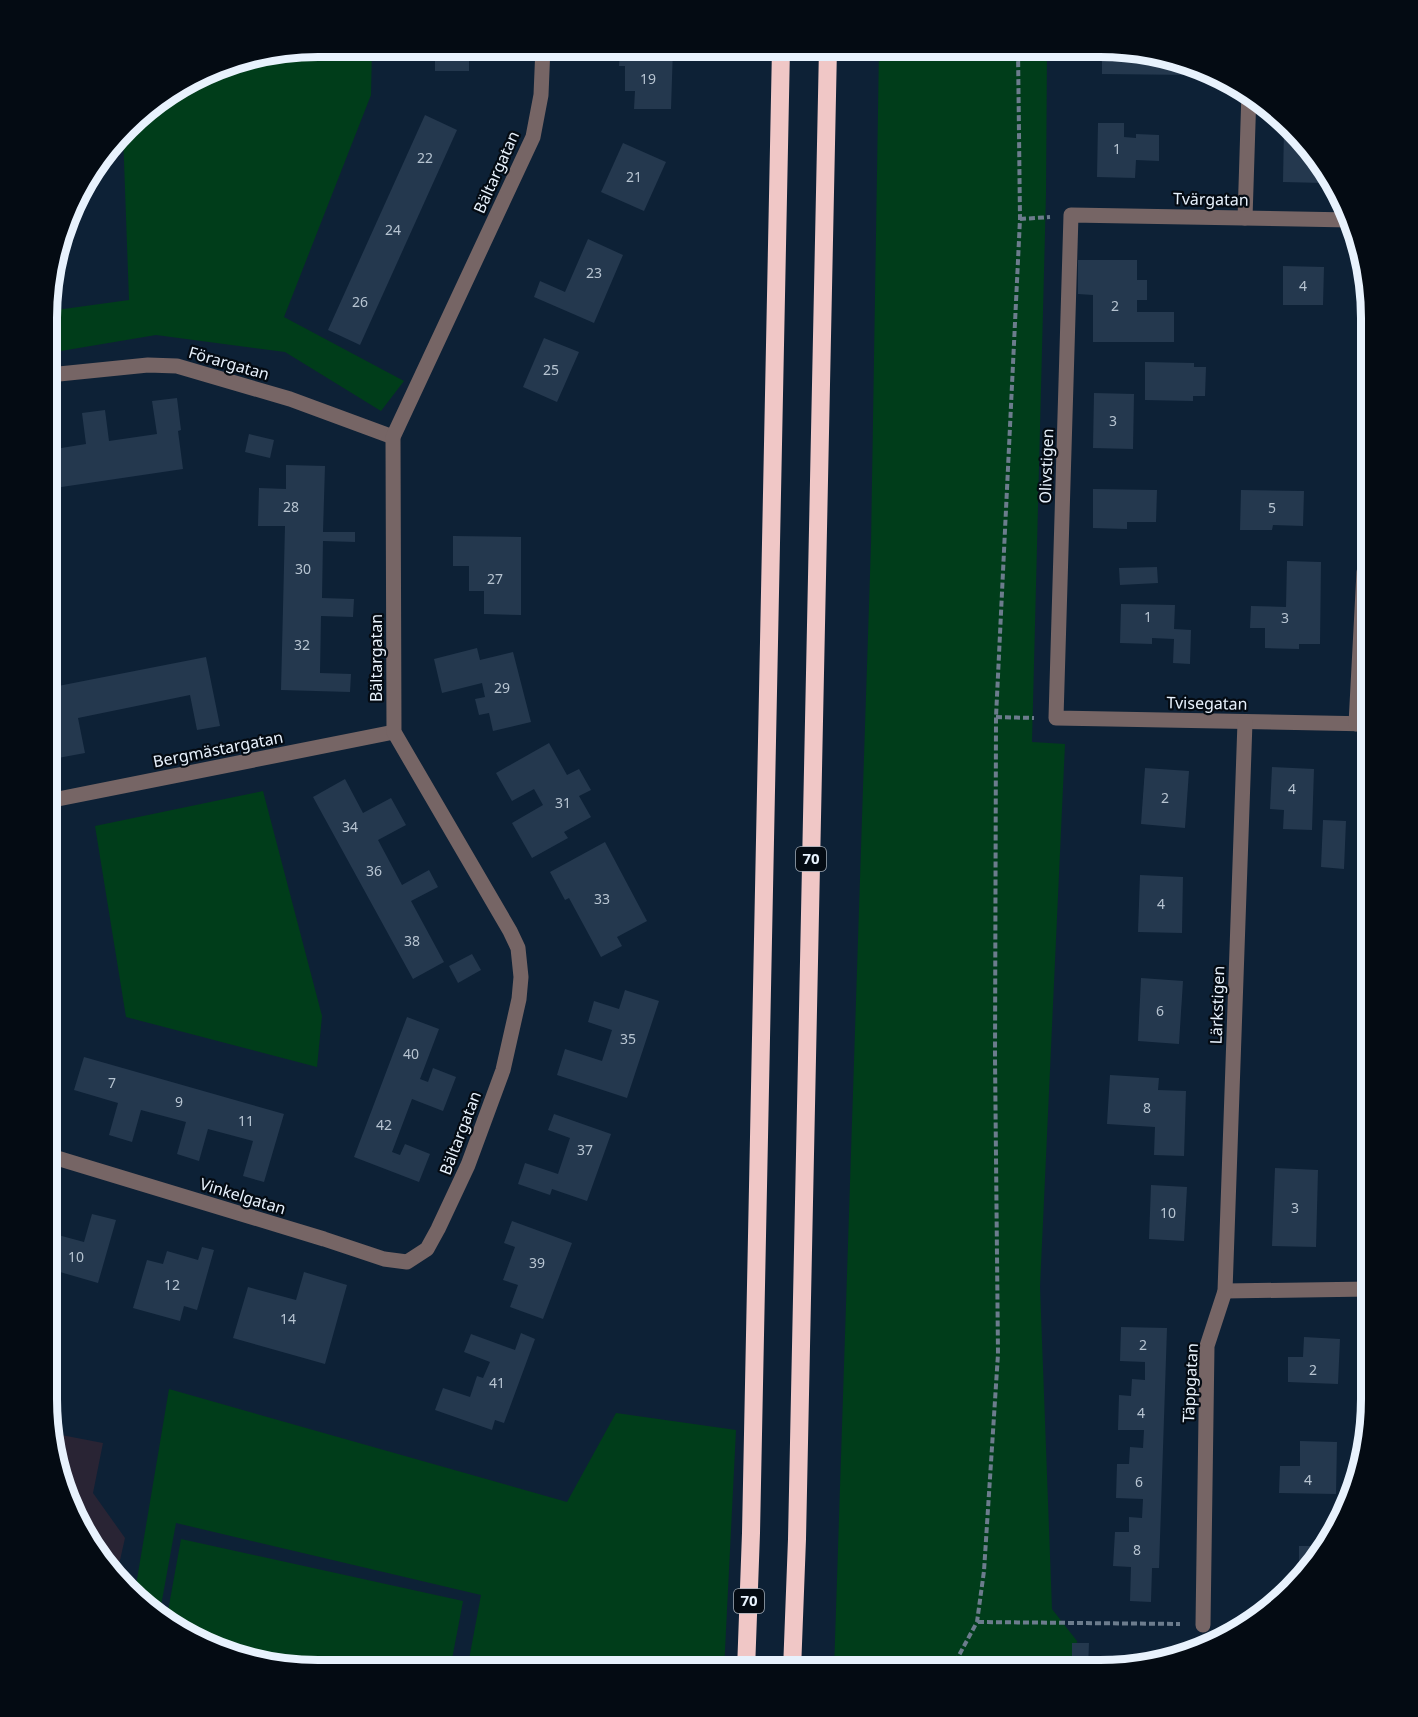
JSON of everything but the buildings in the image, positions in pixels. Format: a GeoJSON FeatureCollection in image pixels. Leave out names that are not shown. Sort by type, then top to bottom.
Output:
{"type":"FeatureCollection","features":[{"type":"Feature","properties":{"kind":"highway","name":"70"},"geometry":{"type":"LineString","coordinates":[[746,1660],[752,1509],[781,57]]}},
{"type":"Feature","properties":{"kind":"highway","name":"70"},"geometry":{"type":"LineString","coordinates":[[792,1660],[797,1539],[828,57]]}},
{"type":"Feature","properties":{"kind":"street","name":"Bältargatan"},"geometry":{"type":"LineString","coordinates":[[427,1249],[468,1166],[503,1070],[519,999],[521,977],[518,948],[510,931],[394,732],[393,437],[533,137],[541,95],[543,57]]}},
{"type":"Feature","properties":{"kind":"street"},"geometry":{"type":"LineString","coordinates":[[1245,218],[1249,104]]}},
{"type":"Feature","properties":{"kind":"street","name":"Tvärgatan"},"geometry":{"type":"LineString","coordinates":[[1071,215],[1342,220]]}},
{"type":"Feature","properties":{"kind":"street","name":"Olivstigen"},"geometry":{"type":"LineString","coordinates":[[1056,718],[1071,215]]}},
{"type":"Feature","properties":{"kind":"street","name":"Förargatan"},"geometry":{"type":"LineString","coordinates":[[57,374],[148,365],[177,366],[290,399],[393,437]]}},
{"type":"Feature","properties":{"kind":"street","name":"Tvisegatan"},"geometry":{"type":"LineString","coordinates":[[1056,718],[1361,724]]}},
{"type":"Feature","properties":{"kind":"street","name":"Lärkstigen"},"geometry":{"type":"LineString","coordinates":[[1225,1291],[1245,722]]}},
{"type":"Feature","properties":{"kind":"street","name":"Bergmästargatan"},"geometry":{"type":"LineString","coordinates":[[57,799],[394,732]]}},
{"type":"Feature","properties":{"kind":"street","name":"Vinkelgatan"},"geometry":{"type":"LineString","coordinates":[[57,1158],[384,1259],[407,1262],[427,1249]]}},
{"type":"Feature","properties":{"kind":"street"},"geometry":{"type":"LineString","coordinates":[[1225,1291],[1361,1288]]}},
{"type":"Feature","properties":{"kind":"street","name":"Täppgatan"},"geometry":{"type":"LineString","coordinates":[[1203,1624],[1207,1346],[1225,1291]]}},
{"type":"Feature","properties":{"kind":"path"},"geometry":{"type":"LineString","coordinates":[[957,1660],[978,1622],[984,1571],[998,1354],[994,1058],[996,717],[1020,219],[1018,57]]}},
{"type":"Feature","properties":{"kind":"path"},"geometry":{"type":"LineString","coordinates":[[996,717],[1056,718]]}},
{"type":"Feature","properties":{"kind":"path"},"geometry":{"type":"LineString","coordinates":[[978,1622],[1229,1626]]}},
{"type":"Feature","properties":{"kind":"shaded area"},"geometry":{"type":"Polygon","coordinates":[[[59,1435],[103,1443],[93,1493],[125,1538],[119,1567],[101,1544],[84,1515],[66,1467],[59,1435]]]}},
{"type":"Feature","properties":{"kind":"green space"},"geometry":{"type":"Polygon","coordinates":[[[372,57],[371,95],[284,317],[404,381],[381,411],[285,352],[156,335],[57,352],[57,310],[129,300],[123,144],[133,133],[187,92],[234,71],[284,59],[372,57]]]}},
{"type":"Feature","properties":{"kind":"green space"},"geometry":{"type":"Polygon","coordinates":[[[879,57],[1047,57],[1046,193],[1032,742],[1065,744],[1040,1287],[1052,1609],[1077,1641],[1076,1660],[834,1660],[871,544],[879,57]]]}},
{"type":"Feature","properties":{"kind":"green space"},"geometry":{"type":"Polygon","coordinates":[[[263,791],[322,1016],[317,1067],[126,1017],[95,826],[263,791]]]}},
{"type":"Feature","properties":{"kind":"green space"},"geometry":{"type":"Polygon","coordinates":[[[169,1389],[567,1502],[616,1413],[736,1430],[724,1660],[469,1660],[481,1595],[176,1523],[161,1607],[136,1586],[169,1389]]]}},
{"type":"Feature","properties":{"kind":"green space"},"geometry":{"type":"Polygon","coordinates":[[[181,1539],[463,1601],[452,1660],[284,1658],[250,1651],[218,1640],[187,1625],[168,1612],[181,1539]]]}}]}
